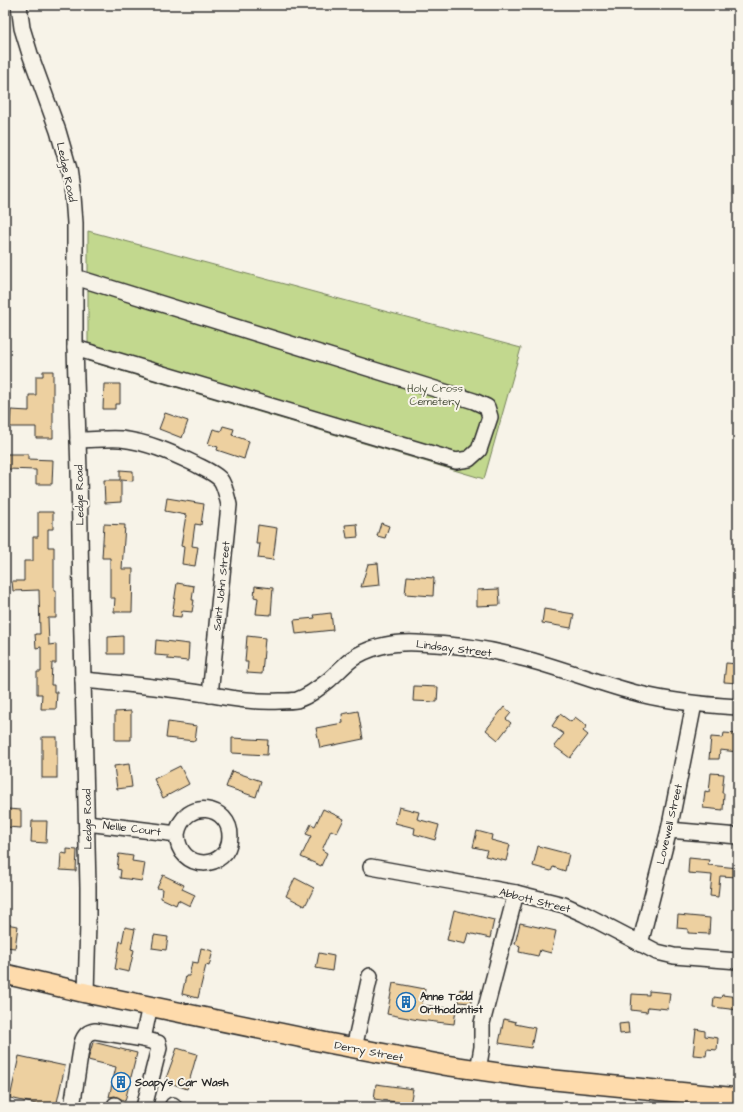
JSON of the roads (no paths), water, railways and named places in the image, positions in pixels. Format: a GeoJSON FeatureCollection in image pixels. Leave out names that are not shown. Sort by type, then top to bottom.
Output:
{"type":"FeatureCollection","features":[{"type":"Feature","properties":{"kind":"main road","name":"Derry Street"},"geometry":{"type":"LineString","coordinates":[[5,974],[86,993],[444,1065],[698,1100],[738,1098]]}},
{"type":"Feature","properties":{"kind":"street","name":"Ledge Road"},"geometry":{"type":"LineString","coordinates":[[19,5],[22,28],[58,131],[69,169],[75,223],[75,348],[87,823],[88,923],[86,993]]}},
{"type":"Feature","properties":{"kind":"street"},"geometry":{"type":"LineString","coordinates":[[75,277],[474,401],[487,407],[490,418],[479,450],[469,459],[456,461],[75,348]]}},
{"type":"Feature","properties":{"kind":"street","name":"Saint John Street"},"geometry":{"type":"LineString","coordinates":[[78,440],[121,439],[147,444],[172,453],[209,471],[220,479],[226,492],[229,505],[210,694]]}},
{"type":"Feature","properties":{"kind":"street","name":"Lindsay Street"},"geometry":{"type":"LineString","coordinates":[[83,680],[210,694],[243,700],[269,702],[296,700],[309,695],[351,660],[375,647],[415,643],[442,644],[522,658],[640,694],[694,704],[738,707]]}},
{"type":"Feature","properties":{"kind":"street","name":"Lovewell Street"},"geometry":{"type":"LineString","coordinates":[[640,944],[669,830],[694,704]]}},
{"type":"Feature","properties":{"kind":"street","name":"Nellie Court"},"geometry":{"type":"LineString","coordinates":[[87,823],[177,834]]}},
{"type":"Feature","properties":{"kind":"street"},"geometry":{"type":"LineString","coordinates":[[669,830],[738,836]]}},
{"type":"Feature","properties":{"kind":"street","name":"Abbott Street"},"geometry":{"type":"LineString","coordinates":[[371,867],[516,893],[564,905],[657,952],[674,956],[738,961]]}},
{"type":"Feature","properties":{"kind":"street"},"geometry":{"type":"LineString","coordinates":[[478,1070],[482,1047],[482,1023],[516,893]]}},
{"type":"Feature","properties":{"kind":"street"},"geometry":{"type":"LineString","coordinates":[[354,1048],[370,976]]}},
{"type":"Feature","properties":{"kind":"street"},"geometry":{"type":"LineString","coordinates":[[143,1039],[150,1005]]}},
{"type":"Feature","properties":{"kind":"street"},"geometry":{"type":"LineString","coordinates":[[72,1107],[83,1038],[86,1034],[95,1031],[143,1039],[156,1042],[159,1045],[144,1107]]}},
{"type":"Feature","properties":{"kind":"place","name":"Anne Todd Orthodontist"},"geometry":{"type":"Point","coordinates":[406,1002]}},
{"type":"Feature","properties":{"kind":"place","name":"Soapy's Car Wash"},"geometry":{"type":"Point","coordinates":[121,1082]}},
{"type":"Feature","properties":{"kind":"park label","name":"Holy Cross Cemetery"},"geometry":{"type":"Point","coordinates":[435,394]}}]}
